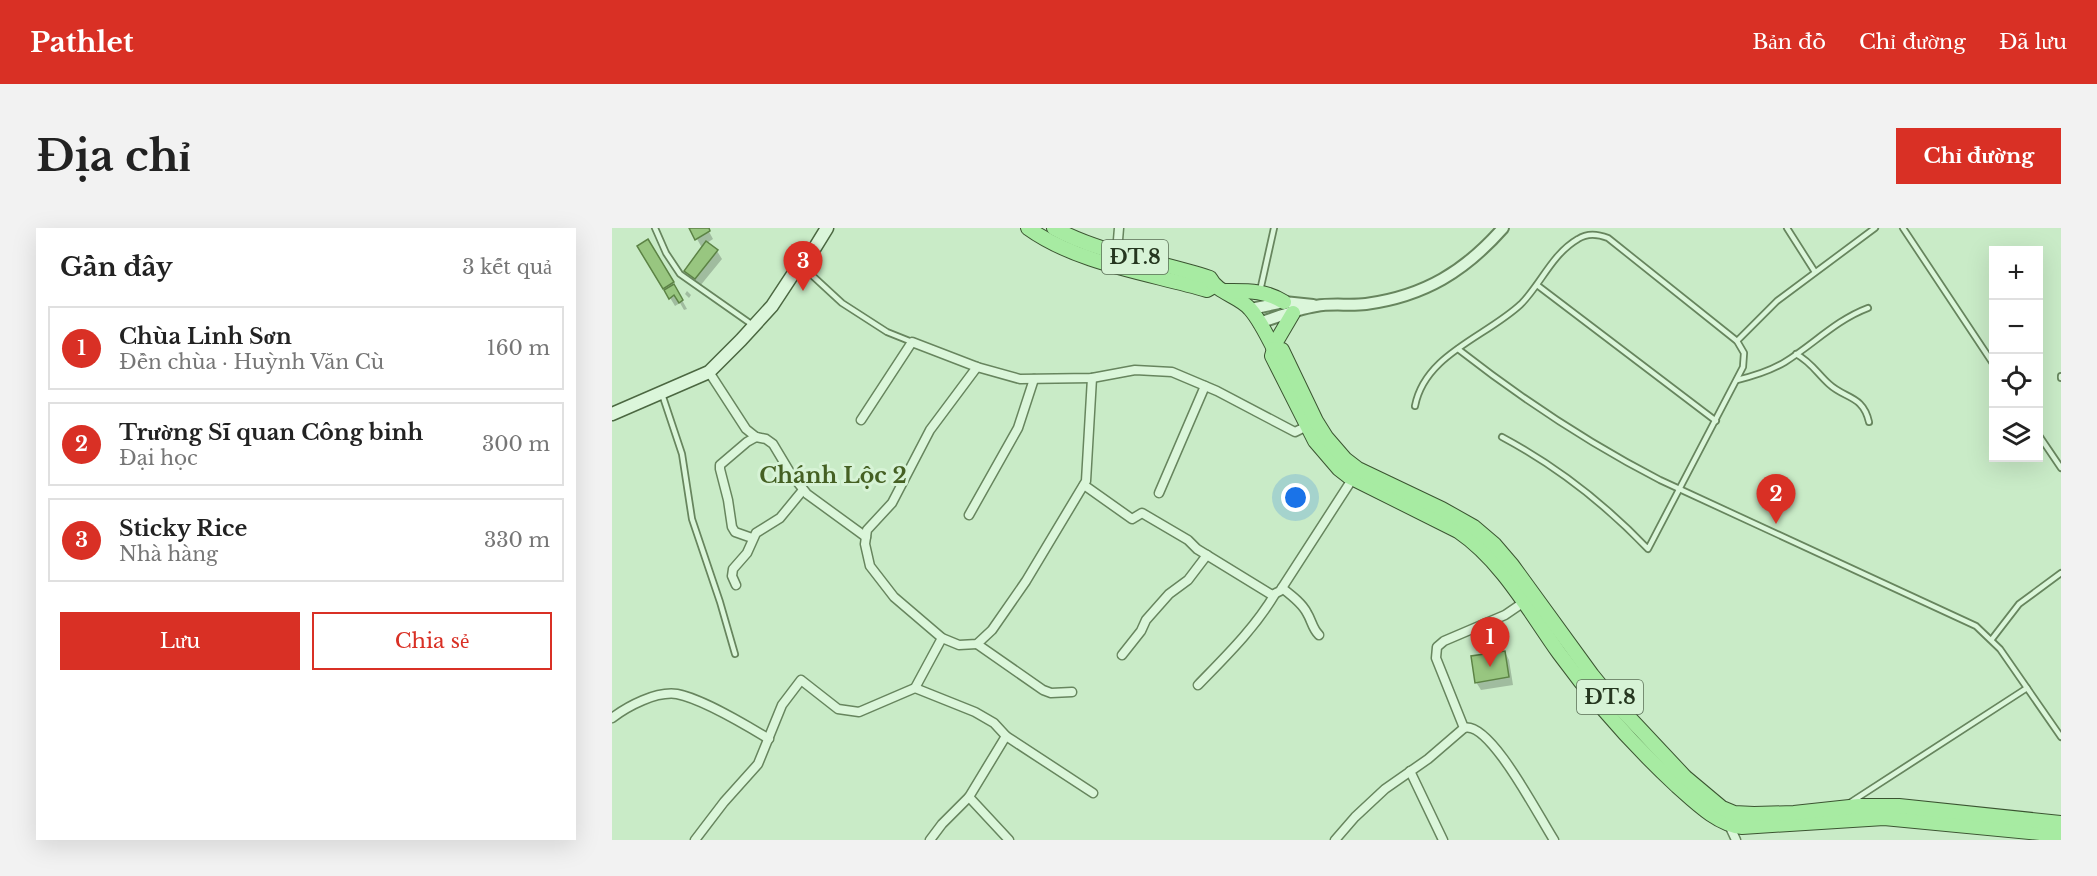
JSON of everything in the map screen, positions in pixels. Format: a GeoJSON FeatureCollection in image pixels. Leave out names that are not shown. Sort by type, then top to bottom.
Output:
{"type":"FeatureCollection","features":[{"type":"Feature","properties":{"kind":"main road"},"geometry":{"type":"LineString","coordinates":[[1028,228],[1061,248],[1089,250],[1207,290],[1218,288],[1273,294],[1288,307],[1272,356],[1331,462],[1353,478],[1458,531],[1473,542],[1493,562],[1567,663],[1628,737],[1700,806],[1729,825],[1759,826],[1884,818],[2061,835]]}},
{"type":"Feature","properties":{"kind":"main road","name":"ĐT.8"},"geometry":{"type":"LineString","coordinates":[[1054,228],[1089,250],[1117,252],[1210,278],[1218,288],[1238,298],[1251,309],[1274,348]]}},
{"type":"Feature","properties":{"kind":"main road"},"geometry":{"type":"LineString","coordinates":[[612,414],[709,372],[772,306],[797,268],[803,267],[823,230]]}},
{"type":"Feature","properties":{"kind":"main road","name":"ĐT.8"},"geometry":{"type":"LineString","coordinates":[[1311,424],[1350,463],[1442,509],[1474,527],[1494,544],[1609,696],[1685,777],[1722,808],[1734,813],[1754,814],[1794,813],[1843,807],[1899,806],[1988,828],[2061,823]]}},
{"type":"Feature","properties":{"kind":"main road"},"geometry":{"type":"LineString","coordinates":[[1722,808],[1729,825]]}},
{"type":"Feature","properties":{"kind":"street"},"geometry":{"type":"LineString","coordinates":[[1117,252],[1119,228]]}},
{"type":"Feature","properties":{"kind":"street"},"geometry":{"type":"LineString","coordinates":[[1251,309],[1365,304],[1412,294],[1441,281],[1482,252],[1503,228]]}},
{"type":"Feature","properties":{"kind":"street"},"geometry":{"type":"LineString","coordinates":[[1259,323],[1288,307]]}},
{"type":"Feature","properties":{"kind":"street"},"geometry":{"type":"LineString","coordinates":[[861,420],[912,342],[977,367],[1020,379],[1092,378],[1135,370],[1172,372],[1205,386],[1295,432],[1311,424]]}},
{"type":"Feature","properties":{"kind":"street"},"geometry":{"type":"LineString","coordinates":[[977,367],[930,430],[892,503],[867,530],[865,544],[870,566],[894,597],[942,638],[959,645],[977,644],[1043,690],[1051,693],[1072,692]]}},
{"type":"Feature","properties":{"kind":"street"},"geometry":{"type":"LineString","coordinates":[[709,372],[746,429],[756,437],[766,439],[773,444],[803,490],[821,506],[866,537]]}},
{"type":"Feature","properties":{"kind":"street"},"geometry":{"type":"LineString","coordinates":[[977,644],[992,630],[1026,581],[1086,481],[1092,378]]}},
{"type":"Feature","properties":{"kind":"street"},"geometry":{"type":"LineString","coordinates":[[969,515],[1018,428],[1034,379]]}},
{"type":"Feature","properties":{"kind":"street"},"geometry":{"type":"LineString","coordinates":[[1159,493],[1205,386]]}},
{"type":"Feature","properties":{"kind":"street"},"geometry":{"type":"LineString","coordinates":[[752,538],[735,532],[732,526],[720,465],[756,437]]}},
{"type":"Feature","properties":{"kind":"street"},"geometry":{"type":"LineString","coordinates":[[1198,685],[1241,642],[1261,617],[1353,478]]}},
{"type":"Feature","properties":{"kind":"street"},"geometry":{"type":"LineString","coordinates":[[1084,485],[1132,519],[1142,513],[1272,595],[1278,591]]}},
{"type":"Feature","properties":{"kind":"street"},"geometry":{"type":"LineString","coordinates":[[736,585],[732,576],[733,569],[747,553],[752,538],[780,518],[803,490]]}},
{"type":"Feature","properties":{"kind":"street"},"geometry":{"type":"LineString","coordinates":[[1122,655],[1141,631],[1146,620],[1169,594],[1188,580],[1207,555]]}},
{"type":"Feature","properties":{"kind":"street"},"geometry":{"type":"LineString","coordinates":[[1278,591],[1299,602],[1307,613],[1312,628],[1319,635]]}},
{"type":"Feature","properties":{"kind":"street"},"geometry":{"type":"LineString","coordinates":[[1464,728],[1436,658],[1437,647],[1444,641],[1505,615],[1524,602]]}},
{"type":"Feature","properties":{"kind":"street"},"geometry":{"type":"LineString","coordinates":[[695,840],[724,802],[758,764],[782,705],[801,680],[838,709],[859,712],[915,688],[942,638]]}},
{"type":"Feature","properties":{"kind":"street"},"geometry":{"type":"LineString","coordinates":[[915,688],[975,712],[994,723],[1006,736],[1093,793]]}},
{"type":"Feature","properties":{"kind":"street"},"geometry":{"type":"LineString","coordinates":[[612,718],[636,704],[659,695],[676,694],[705,704],[769,739]]}},
{"type":"Feature","properties":{"kind":"street"},"geometry":{"type":"LineString","coordinates":[[1335,840],[1378,796],[1469,726],[1476,729],[1497,750],[1554,840]]}},
{"type":"Feature","properties":{"kind":"street"},"geometry":{"type":"LineString","coordinates":[[930,840],[942,824],[969,797],[1006,736]]}},
{"type":"Feature","properties":{"kind":"street"},"geometry":{"type":"LineString","coordinates":[[1410,771],[1443,840]]}},
{"type":"Feature","properties":{"kind":"street"},"geometry":{"type":"LineString","coordinates":[[969,797],[1008,840]]}},
{"type":"Feature","properties":{"kind":"street"},"geometry":{"type":"LineString","coordinates":[[1729,825],[1736,840]]}},
{"type":"Feature","properties":{"kind":"lane"},"geometry":{"type":"LineString","coordinates":[[655,228],[680,274],[754,326]]}},
{"type":"Feature","properties":{"kind":"lane"},"geometry":{"type":"LineString","coordinates":[[1260,291],[1274,228]]}},
{"type":"Feature","properties":{"kind":"lane"},"geometry":{"type":"LineString","coordinates":[[1787,228],[1815,272]]}},
{"type":"Feature","properties":{"kind":"lane"},"geometry":{"type":"LineString","coordinates":[[1737,341],[1772,305],[1875,228]]}},
{"type":"Feature","properties":{"kind":"lane"},"geometry":{"type":"LineString","coordinates":[[1903,228],[1989,357]]}},
{"type":"Feature","properties":{"kind":"lane"},"geometry":{"type":"LineString","coordinates":[[1415,406],[1419,391],[1427,377],[1458,349],[1510,313],[1537,285],[1553,262],[1576,239],[1591,234],[1603,236],[1737,341],[1743,349],[1745,358],[1737,380],[1648,549],[1586,491],[1546,462],[1502,437]]}},
{"type":"Feature","properties":{"kind":"lane"},"geometry":{"type":"LineString","coordinates":[[803,267],[842,303],[887,332],[912,342]]}},
{"type":"Feature","properties":{"kind":"lane"},"geometry":{"type":"LineString","coordinates":[[1537,285],[1716,421]]}},
{"type":"Feature","properties":{"kind":"lane"},"geometry":{"type":"LineString","coordinates":[[1737,380],[1768,370],[1796,354],[1842,320],[1868,308]]}},
{"type":"Feature","properties":{"kind":"lane"},"geometry":{"type":"LineString","coordinates":[[1458,349],[1523,398],[1616,457],[1680,490],[1966,620],[1992,639],[2061,737]]}},
{"type":"Feature","properties":{"kind":"lane"},"geometry":{"type":"LineString","coordinates":[[1796,354],[1814,367],[1836,390],[1860,403],[1868,415],[1869,422]]}},
{"type":"Feature","properties":{"kind":"lane"},"geometry":{"type":"LineString","coordinates":[[662,392],[681,454],[692,519],[714,582],[735,654]]}},
{"type":"Feature","properties":{"kind":"lane"},"geometry":{"type":"LineString","coordinates":[[2043,441],[2061,468]]}},
{"type":"Feature","properties":{"kind":"lane"},"geometry":{"type":"LineString","coordinates":[[1992,639],[2019,604],[2061,573]]}},
{"type":"Feature","properties":{"kind":"lane"},"geometry":{"type":"LineString","coordinates":[[1843,807],[2027,688]]}},
{"type":"Feature","properties":{"kind":"building"},"geometry":{"type":"Polygon","coordinates":[[[689,228],[709,228],[710,231],[695,240],[689,228]]]}},
{"type":"Feature","properties":{"kind":"building"},"geometry":{"type":"Polygon","coordinates":[[[648,239],[674,282],[663,289],[637,246],[648,239]]]}},
{"type":"Feature","properties":{"kind":"building"},"geometry":{"type":"Polygon","coordinates":[[[706,241],[718,250],[695,279],[684,271],[706,241]]]}},
{"type":"Feature","properties":{"kind":"building"},"geometry":{"type":"Polygon","coordinates":[[[674,284],[683,300],[679,303],[674,295],[669,299],[664,290],[674,284]]]}},
{"type":"Feature","properties":{"kind":"building"},"geometry":{"type":"Polygon","coordinates":[[[1505,651],[1509,677],[1475,683],[1471,656],[1505,651]]]}},
{"type":"Feature","properties":{"kind":"place","name":"Sticky Rice"},"geometry":{"type":"Point","coordinates":[803,291]}},
{"type":"Feature","properties":{"kind":"place","name":"Trường Sĩ quan Công binh"},"geometry":{"type":"Point","coordinates":[1776,524]}},
{"type":"Feature","properties":{"kind":"place","name":"Chùa Linh Sơn"},"geometry":{"type":"Point","coordinates":[1490,667]}},
{"type":"Feature","properties":{"kind":"district","name":"Chánh Lộc 2"},"geometry":{"type":"Point","coordinates":[833,475]}}]}
